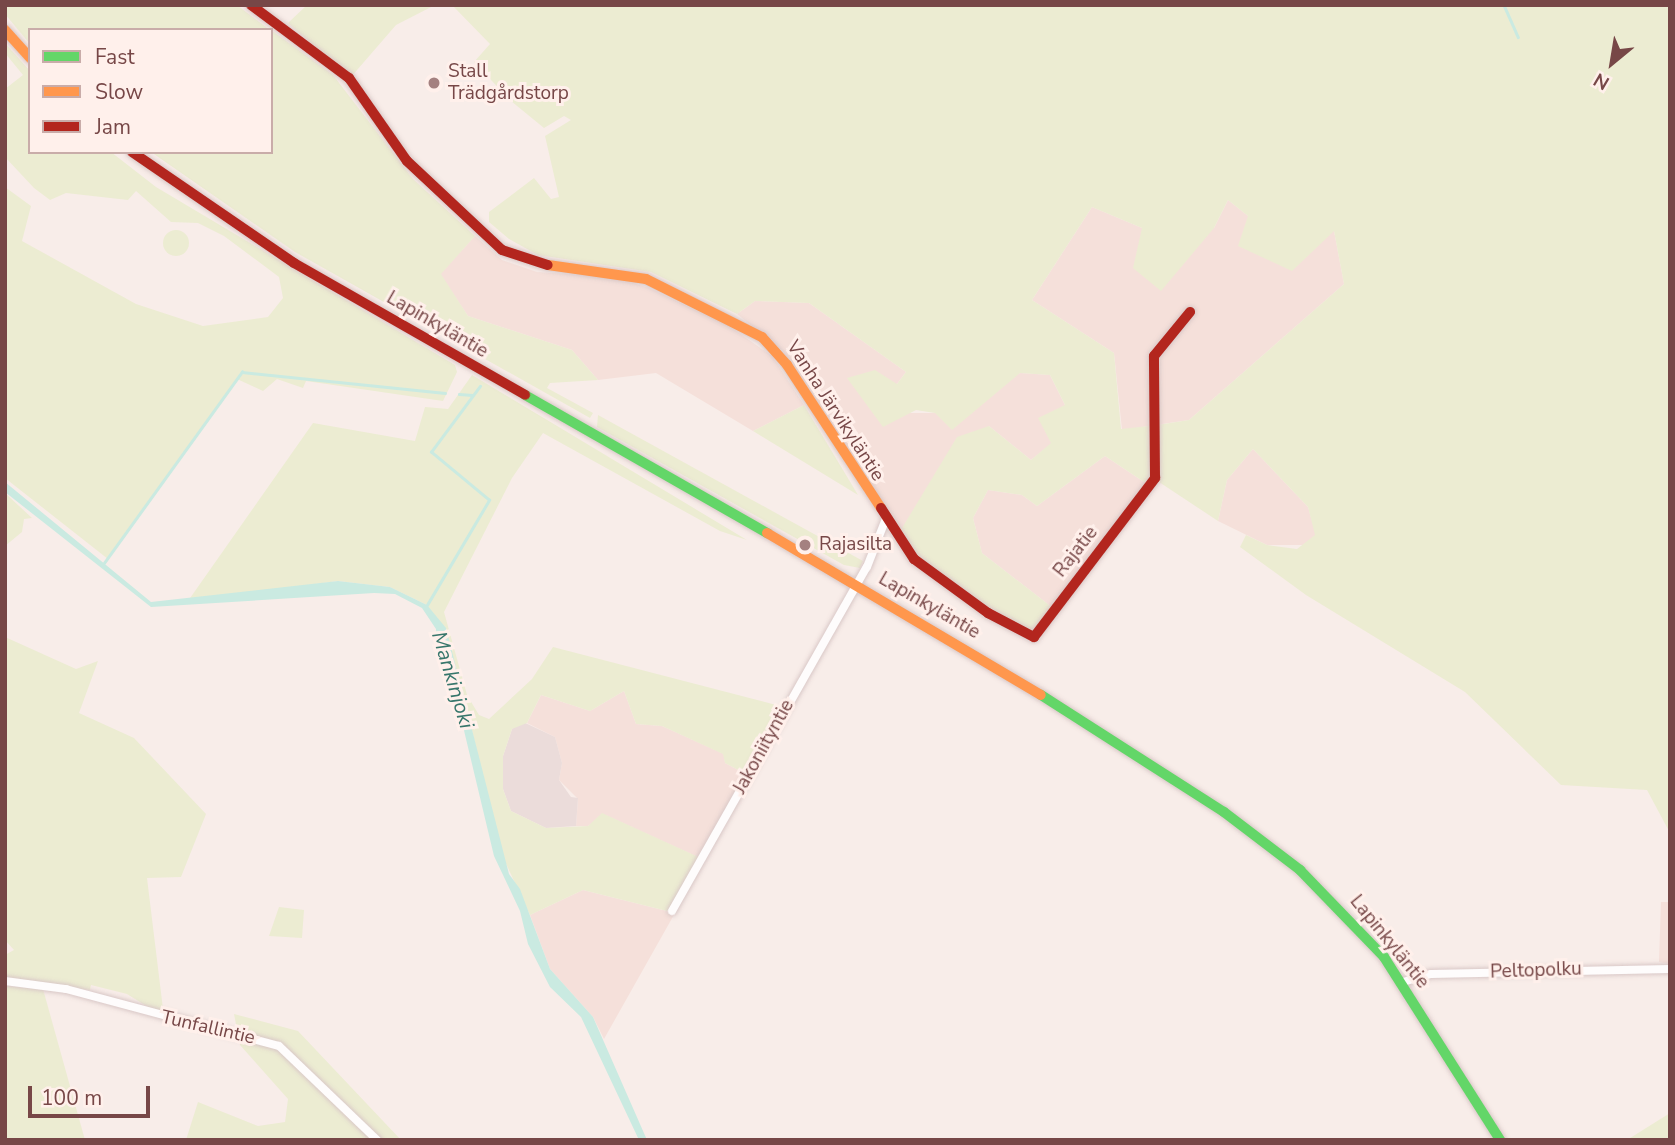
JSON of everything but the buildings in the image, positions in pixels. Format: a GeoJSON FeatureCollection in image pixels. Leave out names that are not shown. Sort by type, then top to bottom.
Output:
{"type":"FeatureCollection","features":[{"type":"Feature","properties":{"kind":"main road","name":"Vanha Järvikyläntie"},"geometry":{"type":"LineString","coordinates":[[251,5],[339,69],[407,161],[502,250],[539,264],[646,279],[762,337],[787,365],[885,521]]}},
{"type":"Feature","properties":{"kind":"main road"},"geometry":{"type":"LineString","coordinates":[[5,30],[28,56]]}},
{"type":"Feature","properties":{"kind":"main road","name":"Lapinkyläntie"},"geometry":{"type":"LineString","coordinates":[[135,154],[295,263],[857,584],[1090,724],[1224,812],[1323,891],[1404,982],[1500,1140]]}},
{"type":"Feature","properties":{"kind":"main road","name":"Rajatie"},"geometry":{"type":"LineString","coordinates":[[885,521],[933,577],[1034,637],[1155,478],[1154,356],[1191,312]]}},
{"type":"Feature","properties":{"kind":"street"},"geometry":{"type":"LineString","coordinates":[[857,584],[885,521]]}},
{"type":"Feature","properties":{"kind":"street","name":"Jakoniityntie"},"geometry":{"type":"LineString","coordinates":[[672,911],[857,584]]}},
{"type":"Feature","properties":{"kind":"street","name":"Peltopolku"},"geometry":{"type":"LineString","coordinates":[[1404,982],[1431,974],[1670,969]]}},
{"type":"Feature","properties":{"kind":"street","name":"Tunfallintie"},"geometry":{"type":"LineString","coordinates":[[5,981],[66,989],[279,1046],[377,1140]]}},
{"type":"Feature","properties":{"kind":"shaded area"},"geometry":{"type":"Polygon","coordinates":[[[1228,200],[1248,216],[1334,231],[1344,284],[1189,420],[1122,430],[1114,353],[1032,300],[1092,207],[1142,228],[1214,228],[1228,200]]]}},
{"type":"Feature","properties":{"kind":"shaded area"},"geometry":{"type":"Polygon","coordinates":[[[475,236],[502,260],[537,272],[613,277],[649,288],[729,326],[772,356],[804,405],[753,431],[656,373],[598,380],[572,350],[468,316],[440,274],[475,236]]]}},
{"type":"Feature","properties":{"kind":"shaded area"},"geometry":{"type":"Polygon","coordinates":[[[755,301],[809,303],[906,372],[897,384],[902,413],[935,413],[1020,373],[1050,375],[1065,405],[1052,443],[1031,460],[989,426],[899,533],[782,350],[737,314],[755,301]]]}},
{"type":"Feature","properties":{"kind":"shaded area"},"geometry":{"type":"Polygon","coordinates":[[[1253,449],[1308,507],[1316,535],[1306,545],[1267,545],[1218,521],[1227,480],[1253,449]]]}},
{"type":"Feature","properties":{"kind":"shaded area"},"geometry":{"type":"Polygon","coordinates":[[[1105,456],[1147,484],[1053,608],[982,553],[973,518],[988,490],[1022,495],[1037,506],[1105,456]]]}},
{"type":"Feature","properties":{"kind":"shaded area"},"geometry":{"type":"Polygon","coordinates":[[[624,691],[636,724],[662,726],[724,754],[725,763],[744,773],[700,858],[603,814],[588,826],[576,826],[578,799],[559,780],[562,763],[555,737],[527,723],[541,695],[590,711],[624,691]]]}},
{"type":"Feature","properties":{"kind":"shaded area"},"geometry":{"type":"Polygon","coordinates":[[[521,721],[555,737],[562,763],[559,780],[571,797],[578,798],[576,826],[546,828],[511,811],[503,789],[503,756],[512,729],[521,721]]]}},
{"type":"Feature","properties":{"kind":"shaded area"},"geometry":{"type":"Polygon","coordinates":[[[583,890],[675,913],[604,1039],[593,1017],[550,969],[530,915],[583,890]]]}},
{"type":"Feature","properties":{"kind":"shaded area"},"geometry":{"type":"Polygon","coordinates":[[[1661,902],[1670,902],[1670,964],[1659,962],[1661,902]]]}},
{"type":"Feature","properties":{"kind":"green space"},"geometry":{"type":"Polygon","coordinates":[[[5,5],[237,5],[267,28],[28,28],[28,42],[5,14],[5,5]]]}},
{"type":"Feature","properties":{"kind":"green space"},"geometry":{"type":"Polygon","coordinates":[[[307,5],[435,5],[396,25],[351,77],[288,23],[307,5]]]}},
{"type":"Feature","properties":{"kind":"green space"},"geometry":{"type":"Polygon","coordinates":[[[452,5],[1670,5],[1670,833],[1647,790],[1561,785],[1465,692],[1306,595],[1240,547],[1246,535],[1267,545],[1297,549],[1315,535],[1308,507],[1253,449],[1227,480],[1218,521],[1159,482],[1157,425],[1189,420],[1344,284],[1334,231],[1292,271],[1238,246],[1248,216],[1228,200],[1214,228],[1161,291],[1133,268],[1142,228],[1092,207],[1032,300],[1114,353],[1121,429],[1149,426],[1151,477],[1147,484],[1105,456],[1037,506],[1022,495],[988,490],[973,518],[982,553],[1053,608],[1038,628],[1027,630],[933,574],[899,533],[957,437],[989,426],[1031,460],[1051,443],[1038,418],[1065,405],[1050,375],[1020,373],[952,430],[935,413],[916,410],[883,427],[847,378],[875,370],[897,384],[906,372],[809,303],[755,301],[737,314],[651,272],[538,255],[509,239],[489,222],[489,212],[534,178],[551,199],[559,197],[545,136],[571,120],[564,116],[544,128],[511,101],[474,62],[490,44],[452,5]]]}},
{"type":"Feature","properties":{"kind":"green space"},"geometry":{"type":"Polygon","coordinates":[[[273,31],[333,75],[413,179],[475,236],[441,274],[468,316],[572,350],[598,380],[550,383],[547,388],[593,413],[590,418],[295,252],[154,154],[273,154],[273,31]]]}},
{"type":"Feature","properties":{"kind":"green space"},"geometry":{"type":"Polygon","coordinates":[[[5,43],[28,69],[28,154],[114,154],[156,187],[455,365],[457,372],[443,401],[306,381],[303,388],[277,379],[263,391],[237,379],[108,559],[5,478],[5,187],[31,206],[22,241],[136,304],[203,326],[268,317],[283,298],[279,277],[224,236],[198,223],[171,222],[136,191],[128,200],[66,193],[50,200],[34,188],[5,157],[5,89],[23,75],[5,53],[5,43]]]}},
{"type":"Feature","properties":{"kind":"green space"},"geometry":{"type":"Polygon","coordinates":[[[176,230],[185,234],[189,243],[185,252],[176,256],[167,252],[163,243],[167,234],[176,230]]]}},
{"type":"Feature","properties":{"kind":"green space"},"geometry":{"type":"Polygon","coordinates":[[[472,375],[747,540],[720,531],[543,433],[512,478],[444,612],[467,695],[479,715],[489,719],[532,679],[553,647],[780,706],[744,773],[725,763],[723,754],[662,726],[636,724],[624,691],[590,711],[541,695],[527,723],[512,729],[503,756],[503,789],[511,811],[546,828],[588,826],[602,813],[705,860],[675,913],[583,890],[530,915],[501,853],[462,688],[427,605],[390,587],[338,581],[188,601],[313,423],[415,441],[425,407],[448,409],[472,375]]]}},
{"type":"Feature","properties":{"kind":"green space"},"geometry":{"type":"Polygon","coordinates":[[[804,405],[858,495],[753,431],[804,405]]]}},
{"type":"Feature","properties":{"kind":"green space"},"geometry":{"type":"Polygon","coordinates":[[[598,415],[863,561],[860,568],[844,565],[597,427],[598,415]]]}},
{"type":"Feature","properties":{"kind":"green space"},"geometry":{"type":"Polygon","coordinates":[[[5,493],[32,518],[24,519],[22,532],[5,546],[5,493]]]}},
{"type":"Feature","properties":{"kind":"green space"},"geometry":{"type":"Polygon","coordinates":[[[5,637],[76,669],[98,661],[79,713],[134,738],[206,814],[181,877],[147,878],[163,1009],[156,1012],[127,994],[91,985],[90,990],[5,978],[5,955],[14,950],[5,940],[5,637]]]}},
{"type":"Feature","properties":{"kind":"green space"},"geometry":{"type":"Polygon","coordinates":[[[279,907],[304,910],[302,938],[269,936],[279,907]]]}},
{"type":"Feature","properties":{"kind":"green space"},"geometry":{"type":"Polygon","coordinates":[[[5,986],[43,989],[85,1140],[5,1140],[5,986]]]}},
{"type":"Feature","properties":{"kind":"green space"},"geometry":{"type":"Polygon","coordinates":[[[234,1014],[298,1031],[401,1140],[186,1140],[198,1102],[258,1126],[285,1122],[288,1099],[240,1045],[234,1014]]]}},
{"type":"Feature","properties":{"kind":"green space"},"geometry":{"type":"Polygon","coordinates":[[[1670,1113],[1670,1140],[1627,1140],[1670,1113]]]}},
{"type":"Feature","properties":{"kind":"water","name":"Mankinjoki"},"geometry":{"type":"Polygon","coordinates":[[[5,482],[151,602],[338,581],[390,587],[427,605],[446,628],[509,874],[520,889],[550,969],[593,1017],[647,1140],[639,1140],[581,1017],[550,987],[528,944],[520,911],[494,856],[450,672],[437,662],[436,629],[422,608],[395,594],[374,593],[151,607],[5,492],[5,482]]]}},
{"type":"Feature","properties":{"kind":"waterway"},"geometry":{"type":"LineString","coordinates":[[1504,5],[1518,37]]}},
{"type":"Feature","properties":{"kind":"waterway"},"geometry":{"type":"LineString","coordinates":[[104,563],[242,372],[445,393]]}},
{"type":"Feature","properties":{"kind":"waterway"},"geometry":{"type":"LineString","coordinates":[[427,605],[489,500],[431,452],[480,386]]}},
{"type":"Feature","properties":{"kind":"waterway"},"geometry":{"type":"LineString","coordinates":[[459,394],[472,395]]}},
{"type":"Feature","properties":{"kind":"traffic: fast"},"geometry":{"type":"LineString","coordinates":[[525,395],[767,533]]}},
{"type":"Feature","properties":{"kind":"traffic: fast"},"geometry":{"type":"LineString","coordinates":[[1041,695],[1224,812],[1300,870],[1384,957],[1500,1140]]}},
{"type":"Feature","properties":{"kind":"traffic: slow"},"geometry":{"type":"LineString","coordinates":[[5,30],[28,56]]}},
{"type":"Feature","properties":{"kind":"traffic: slow"},"geometry":{"type":"LineString","coordinates":[[548,265],[646,279],[762,337],[787,365],[881,508]]}},
{"type":"Feature","properties":{"kind":"traffic: slow"},"geometry":{"type":"LineString","coordinates":[[767,533],[1041,695]]}},
{"type":"Feature","properties":{"kind":"traffic: jam"},"geometry":{"type":"LineString","coordinates":[[251,5],[349,78],[407,161],[502,250],[548,265]]}},
{"type":"Feature","properties":{"kind":"traffic: jam"},"geometry":{"type":"LineString","coordinates":[[135,154],[294,263],[525,395]]}},
{"type":"Feature","properties":{"kind":"traffic: jam"},"geometry":{"type":"LineString","coordinates":[[881,508],[914,559],[988,613],[1034,637],[1155,478],[1154,356],[1190,312]]}},
{"type":"Feature","properties":{"kind":"place","name":"Stall Trädgårdstorp"},"geometry":{"type":"Point","coordinates":[434,83]}},
{"type":"Feature","properties":{"kind":"place","name":"Rajasilta"},"geometry":{"type":"Point","coordinates":[805,545]}}]}
